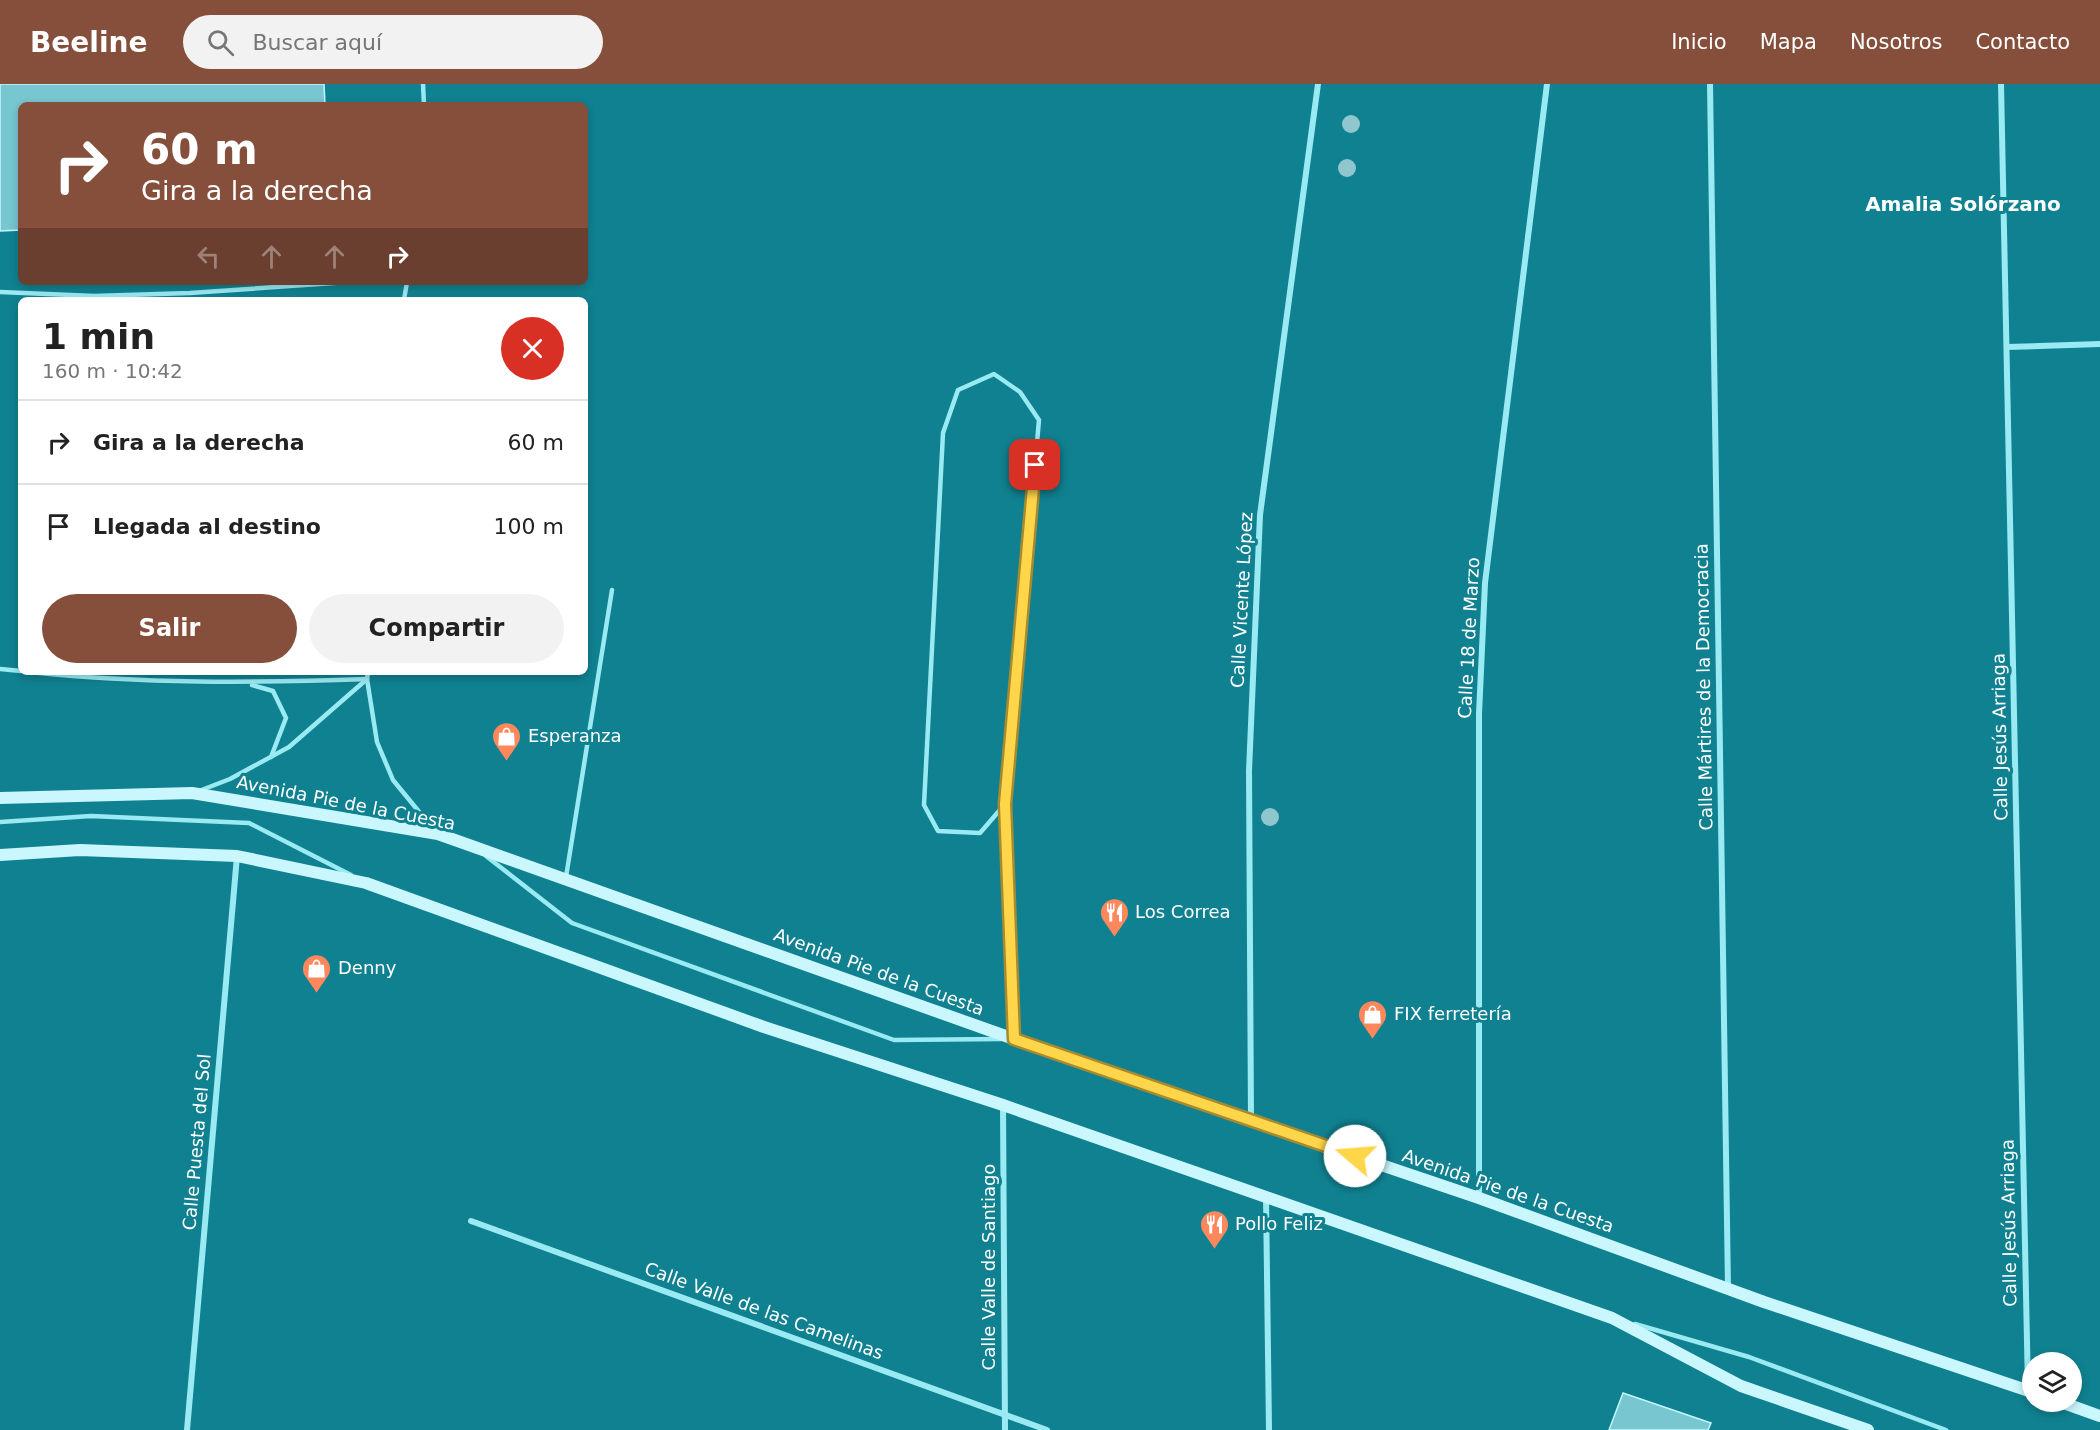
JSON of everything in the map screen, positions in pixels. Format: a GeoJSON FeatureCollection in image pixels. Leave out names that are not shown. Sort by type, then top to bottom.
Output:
{"type":"FeatureCollection","features":[{"type":"Feature","properties":{"kind":"main road","name":"Avenida Pie de la Cuesta"},"geometry":{"type":"LineString","coordinates":[[0,798],[192,793],[438,834],[1014,1039],[1479,1198],[1728,1289],[2022,1388]]}},
{"type":"Feature","properties":{"kind":"main road"},"geometry":{"type":"LineString","coordinates":[[0,855],[80,850],[237,856],[366,883],[764,1028],[1003,1105],[1612,1318],[1741,1386],[1868,1430]]}},
{"type":"Feature","properties":{"kind":"main road"},"geometry":{"type":"LineString","coordinates":[[2082,1410],[2100,1416]]}},
{"type":"Feature","properties":{"kind":"street","name":"Calle Vicente López"},"geometry":{"type":"LineString","coordinates":[[1251,1121],[1249,771],[1260,515],[1318,84]]}},
{"type":"Feature","properties":{"kind":"street","name":"Calle 18 de Marzo"},"geometry":{"type":"LineString","coordinates":[[1479,1198],[1479,714],[1485,583],[1547,84]]}},
{"type":"Feature","properties":{"kind":"street","name":"Calle Mártires de la Democracia"},"geometry":{"type":"LineString","coordinates":[[1710,84],[1728,1289]]}},
{"type":"Feature","properties":{"kind":"street","name":"Calle Jesús Arriaga"},"geometry":{"type":"LineString","coordinates":[[2001,84],[2029,1352]]}},
{"type":"Feature","properties":{"kind":"street"},"geometry":{"type":"LineString","coordinates":[[2007,347],[2100,344]]}},
{"type":"Feature","properties":{"kind":"street","name":"Calle Puesta del Sol"},"geometry":{"type":"LineString","coordinates":[[187,1430],[237,856]]}},
{"type":"Feature","properties":{"kind":"street","name":"Calle Valle de Santiago"},"geometry":{"type":"LineString","coordinates":[[1003,1105],[1005,1430]]}},
{"type":"Feature","properties":{"kind":"street"},"geometry":{"type":"LineString","coordinates":[[1266,1196],[1269,1430]]}},
{"type":"Feature","properties":{"kind":"street","name":"Calle Valle de las Camelinas"},"geometry":{"type":"LineString","coordinates":[[471,1221],[1047,1430]]}},
{"type":"Feature","properties":{"kind":"lane"},"geometry":{"type":"LineString","coordinates":[[423,84],[424,102]]}},
{"type":"Feature","properties":{"kind":"lane"},"geometry":{"type":"LineString","coordinates":[[0,292],[106,296],[305,285]]}},
{"type":"Feature","properties":{"kind":"lane"},"geometry":{"type":"LineString","coordinates":[[476,848],[572,923],[894,1040],[1014,1039],[1005,804],[1039,420],[1020,392],[994,374],[958,390],[943,433],[924,805],[938,831],[980,834],[1005,804]]}},
{"type":"Feature","properties":{"kind":"lane"},"geometry":{"type":"LineString","coordinates":[[566,880],[612,590]]}},
{"type":"Feature","properties":{"kind":"lane"},"geometry":{"type":"LineString","coordinates":[[0,669],[18,671]]}},
{"type":"Feature","properties":{"kind":"lane"},"geometry":{"type":"LineString","coordinates":[[69,675],[135,680],[247,683],[367,679]]}},
{"type":"Feature","properties":{"kind":"lane"},"geometry":{"type":"LineString","coordinates":[[368,675],[377,742],[393,780],[438,834]]}},
{"type":"Feature","properties":{"kind":"lane"},"geometry":{"type":"LineString","coordinates":[[192,793],[230,779],[289,747],[367,679]]}},
{"type":"Feature","properties":{"kind":"lane"},"geometry":{"type":"LineString","coordinates":[[247,683],[273,691],[286,718],[271,757]]}},
{"type":"Feature","properties":{"kind":"lane"},"geometry":{"type":"LineString","coordinates":[[0,822],[91,816],[249,823],[366,883]]}},
{"type":"Feature","properties":{"kind":"lane"},"geometry":{"type":"LineString","coordinates":[[1612,1318],[1749,1358],[1946,1430]]}},
{"type":"Feature","properties":{"kind":"building"},"geometry":{"type":"Polygon","coordinates":[[[0,84],[324,84],[325,102],[18,102],[18,230],[0,231],[0,84]]]}},
{"type":"Feature","properties":{"kind":"building"},"geometry":{"type":"Polygon","coordinates":[[[1623,1393],[1711,1423],[1708,1430],[1609,1430],[1623,1393]]]}},
{"type":"Feature","properties":{"kind":"place","name":"Esperanza"},"geometry":{"type":"Point","coordinates":[507,762]}},
{"type":"Feature","properties":{"kind":"place","name":"Los Correa"},"geometry":{"type":"Point","coordinates":[1114,938]}},
{"type":"Feature","properties":{"kind":"place","name":"Denny"},"geometry":{"type":"Point","coordinates":[317,994]}},
{"type":"Feature","properties":{"kind":"place","name":"FIX ferretería"},"geometry":{"type":"Point","coordinates":[1373,1040]}},
{"type":"Feature","properties":{"kind":"place","name":"Pollo Feliz"},"geometry":{"type":"Point","coordinates":[1214,1250]}},
{"type":"Feature","properties":{"kind":"district","name":"Amalia Solórzano"},"geometry":{"type":"Point","coordinates":[1963,204]}},
{"type":"Feature","properties":{"kind":"route"},"geometry":{"type":"LineString","coordinates":[[1035,465],[1005,804],[1014,1039],[1355,1156]]}}]}
